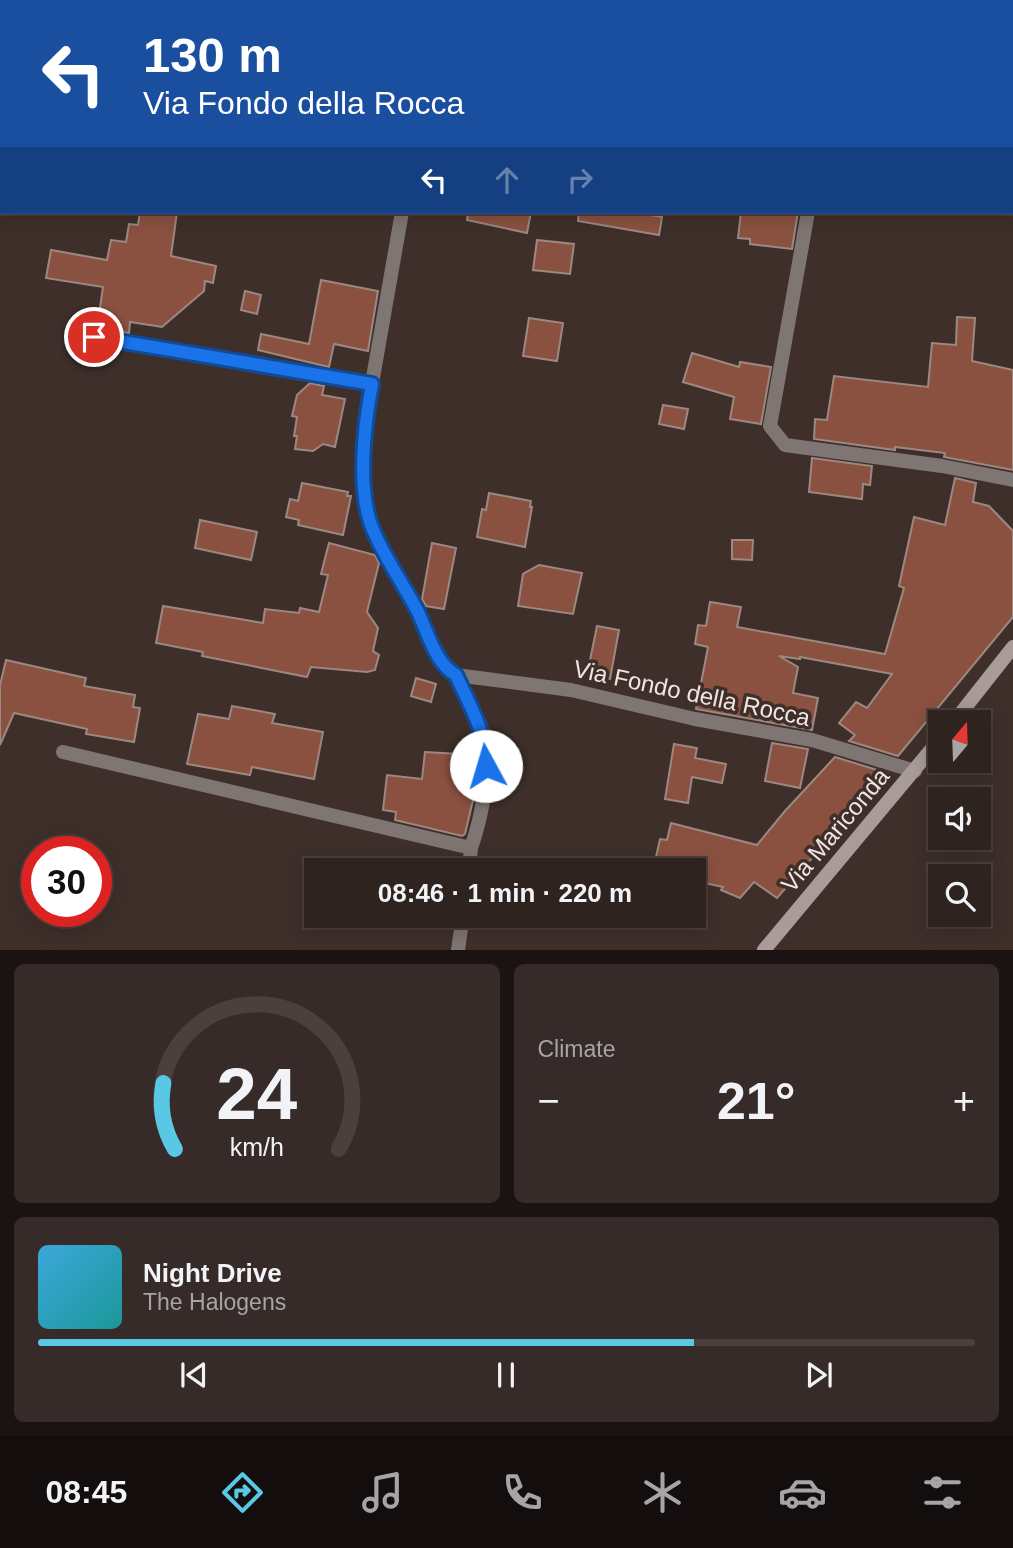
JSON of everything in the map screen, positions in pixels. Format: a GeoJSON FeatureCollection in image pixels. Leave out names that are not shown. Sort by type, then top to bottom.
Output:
{"type":"FeatureCollection","features":[{"type":"Feature","properties":{"kind":"street"},"geometry":{"type":"LineString","coordinates":[[402,214],[364,429],[365,493],[372,530],[418,612],[430,643],[448,670],[456,675],[482,731],[486,746],[482,802],[470,858]]}},
{"type":"Feature","properties":{"kind":"street"},"geometry":{"type":"LineString","coordinates":[[808,214],[770,426],[777,437],[785,445],[942,466],[1013,480]]}},
{"type":"Feature","properties":{"kind":"street"},"geometry":{"type":"LineString","coordinates":[[94,337],[372,384]]}},
{"type":"Feature","properties":{"kind":"street"},"geometry":{"type":"LineString","coordinates":[[963,710],[1013,647]]}},
{"type":"Feature","properties":{"kind":"street","name":"Via Fondo della Rocca"},"geometry":{"type":"LineString","coordinates":[[456,675],[571,690],[695,719],[812,740],[915,771]]}},
{"type":"Feature","properties":{"kind":"street"},"geometry":{"type":"LineString","coordinates":[[63,752],[471,848]]}},
{"type":"Feature","properties":{"kind":"street","name":"Via Mariconda"},"geometry":{"type":"LineString","coordinates":[[764,950],[928,754]]}},
{"type":"Feature","properties":{"kind":"street"},"geometry":{"type":"LineString","coordinates":[[458,950],[461,928]]}},
{"type":"Feature","properties":{"kind":"building"},"geometry":{"type":"Polygon","coordinates":[[[140,214],[177,214],[171,256],[216,266],[213,283],[205,281],[204,291],[162,327],[130,322],[129,333],[97,328],[103,287],[46,278],[51,250],[107,260],[111,240],[126,242],[129,224],[138,225],[140,214]]]}},
{"type":"Feature","properties":{"kind":"building"},"geometry":{"type":"Polygon","coordinates":[[[468,214],[531,214],[527,233],[467,220],[468,214]]]}},
{"type":"Feature","properties":{"kind":"building"},"geometry":{"type":"Polygon","coordinates":[[[579,214],[644,214],[662,217],[659,235],[578,221],[579,214]]]}},
{"type":"Feature","properties":{"kind":"building"},"geometry":{"type":"Polygon","coordinates":[[[741,214],[798,214],[792,249],[750,244],[750,239],[738,238],[741,214]]]}},
{"type":"Feature","properties":{"kind":"building"},"geometry":{"type":"Polygon","coordinates":[[[537,240],[574,244],[570,274],[533,270],[537,240]]]}},
{"type":"Feature","properties":{"kind":"building"},"geometry":{"type":"Polygon","coordinates":[[[321,280],[378,291],[368,351],[334,344],[329,367],[258,350],[261,334],[309,344],[321,280]]]}},
{"type":"Feature","properties":{"kind":"building"},"geometry":{"type":"Polygon","coordinates":[[[245,291],[261,295],[257,314],[241,310],[245,291]]]}},
{"type":"Feature","properties":{"kind":"building"},"geometry":{"type":"Polygon","coordinates":[[[957,317],[975,318],[972,361],[1013,370],[1013,470],[944,457],[945,453],[895,447],[895,450],[814,439],[815,419],[827,420],[834,376],[928,387],[932,343],[956,345],[957,317]]]}},
{"type":"Feature","properties":{"kind":"building"},"geometry":{"type":"Polygon","coordinates":[[[529,318],[563,323],[557,361],[523,356],[529,318]]]}},
{"type":"Feature","properties":{"kind":"building"},"geometry":{"type":"Polygon","coordinates":[[[692,353],[739,367],[740,362],[771,367],[761,424],[730,419],[734,397],[683,382],[692,353]]]}},
{"type":"Feature","properties":{"kind":"building"},"geometry":{"type":"Polygon","coordinates":[[[310,383],[324,386],[322,395],[345,399],[335,447],[323,444],[313,451],[295,449],[297,417],[292,416],[297,395],[310,383]]]}},
{"type":"Feature","properties":{"kind":"building"},"geometry":{"type":"Polygon","coordinates":[[[663,405],[688,409],[684,429],[659,424],[663,405]]]}},
{"type":"Feature","properties":{"kind":"building"},"geometry":{"type":"Polygon","coordinates":[[[812,458],[872,466],[870,485],[863,484],[862,499],[809,492],[812,458]]]}},
{"type":"Feature","properties":{"kind":"building"},"geometry":{"type":"Polygon","coordinates":[[[955,478],[976,483],[973,502],[989,506],[1013,531],[1013,617],[936,710],[928,710],[928,720],[898,756],[849,741],[855,735],[839,723],[856,702],[867,708],[892,674],[800,657],[779,656],[798,667],[793,693],[818,698],[812,730],[696,709],[708,647],[695,644],[698,625],[706,626],[710,602],[741,607],[737,627],[885,654],[904,588],[899,586],[914,517],[945,525],[955,478]]]}},
{"type":"Feature","properties":{"kind":"building"},"geometry":{"type":"Polygon","coordinates":[[[302,483],[348,492],[347,496],[351,496],[343,535],[298,525],[299,520],[286,517],[290,499],[298,501],[302,483]]]}},
{"type":"Feature","properties":{"kind":"building"},"geometry":{"type":"Polygon","coordinates":[[[489,493],[531,501],[525,547],[477,537],[482,509],[486,510],[489,493]]]}},
{"type":"Feature","properties":{"kind":"building"},"geometry":{"type":"Polygon","coordinates":[[[200,520],[257,532],[251,560],[195,548],[200,520]]]}},
{"type":"Feature","properties":{"kind":"building"},"geometry":{"type":"Polygon","coordinates":[[[732,540],[753,540],[752,560],[732,559],[732,540]]]}},
{"type":"Feature","properties":{"kind":"building"},"geometry":{"type":"Polygon","coordinates":[[[329,543],[375,555],[379,563],[367,612],[378,628],[373,651],[379,655],[375,670],[367,672],[311,667],[307,677],[202,656],[203,652],[156,643],[163,606],[263,623],[265,609],[299,613],[300,608],[319,612],[328,575],[321,574],[329,543]]]}},
{"type":"Feature","properties":{"kind":"building"},"geometry":{"type":"Polygon","coordinates":[[[432,543],[456,548],[444,609],[426,606],[422,599],[432,543]]]}},
{"type":"Feature","properties":{"kind":"building"},"geometry":{"type":"Polygon","coordinates":[[[539,565],[582,573],[573,614],[518,606],[523,574],[539,565]]]}},
{"type":"Feature","properties":{"kind":"building"},"geometry":{"type":"Polygon","coordinates":[[[597,626],[619,630],[610,679],[587,675],[597,626]]]}},
{"type":"Feature","properties":{"kind":"building"},"geometry":{"type":"Polygon","coordinates":[[[6,660],[86,678],[84,686],[135,695],[133,707],[140,708],[134,742],[86,734],[87,729],[14,713],[0,745],[0,685],[6,660]]]}},
{"type":"Feature","properties":{"kind":"building"},"geometry":{"type":"Polygon","coordinates":[[[416,678],[436,684],[431,702],[411,696],[416,678]]]}},
{"type":"Feature","properties":{"kind":"building"},"geometry":{"type":"Polygon","coordinates":[[[232,706],[275,714],[272,723],[323,732],[314,779],[252,767],[250,775],[187,764],[198,714],[229,719],[232,706]]]}},
{"type":"Feature","properties":{"kind":"building"},"geometry":{"type":"Polygon","coordinates":[[[772,743],[808,749],[800,788],[765,781],[772,743]]]}},
{"type":"Feature","properties":{"kind":"building"},"geometry":{"type":"Polygon","coordinates":[[[674,744],[697,748],[695,758],[726,764],[722,783],[692,777],[688,803],[665,799],[674,744]]]}},
{"type":"Feature","properties":{"kind":"building"},"geometry":{"type":"Polygon","coordinates":[[[425,752],[477,755],[474,796],[465,834],[462,836],[395,820],[396,812],[383,810],[387,775],[422,779],[425,752]]]}},
{"type":"Feature","properties":{"kind":"building"},"geometry":{"type":"Polygon","coordinates":[[[835,757],[887,773],[777,898],[754,882],[740,898],[721,890],[723,887],[706,883],[706,858],[656,858],[660,839],[667,840],[671,823],[757,845],[835,757]]]}},
{"type":"Feature","properties":{"kind":"route"},"geometry":{"type":"LineString","coordinates":[[94,337],[372,384],[364,429],[365,493],[372,530],[418,612],[430,643],[448,670],[456,675],[482,731],[486,746],[486,766]]}}]}
